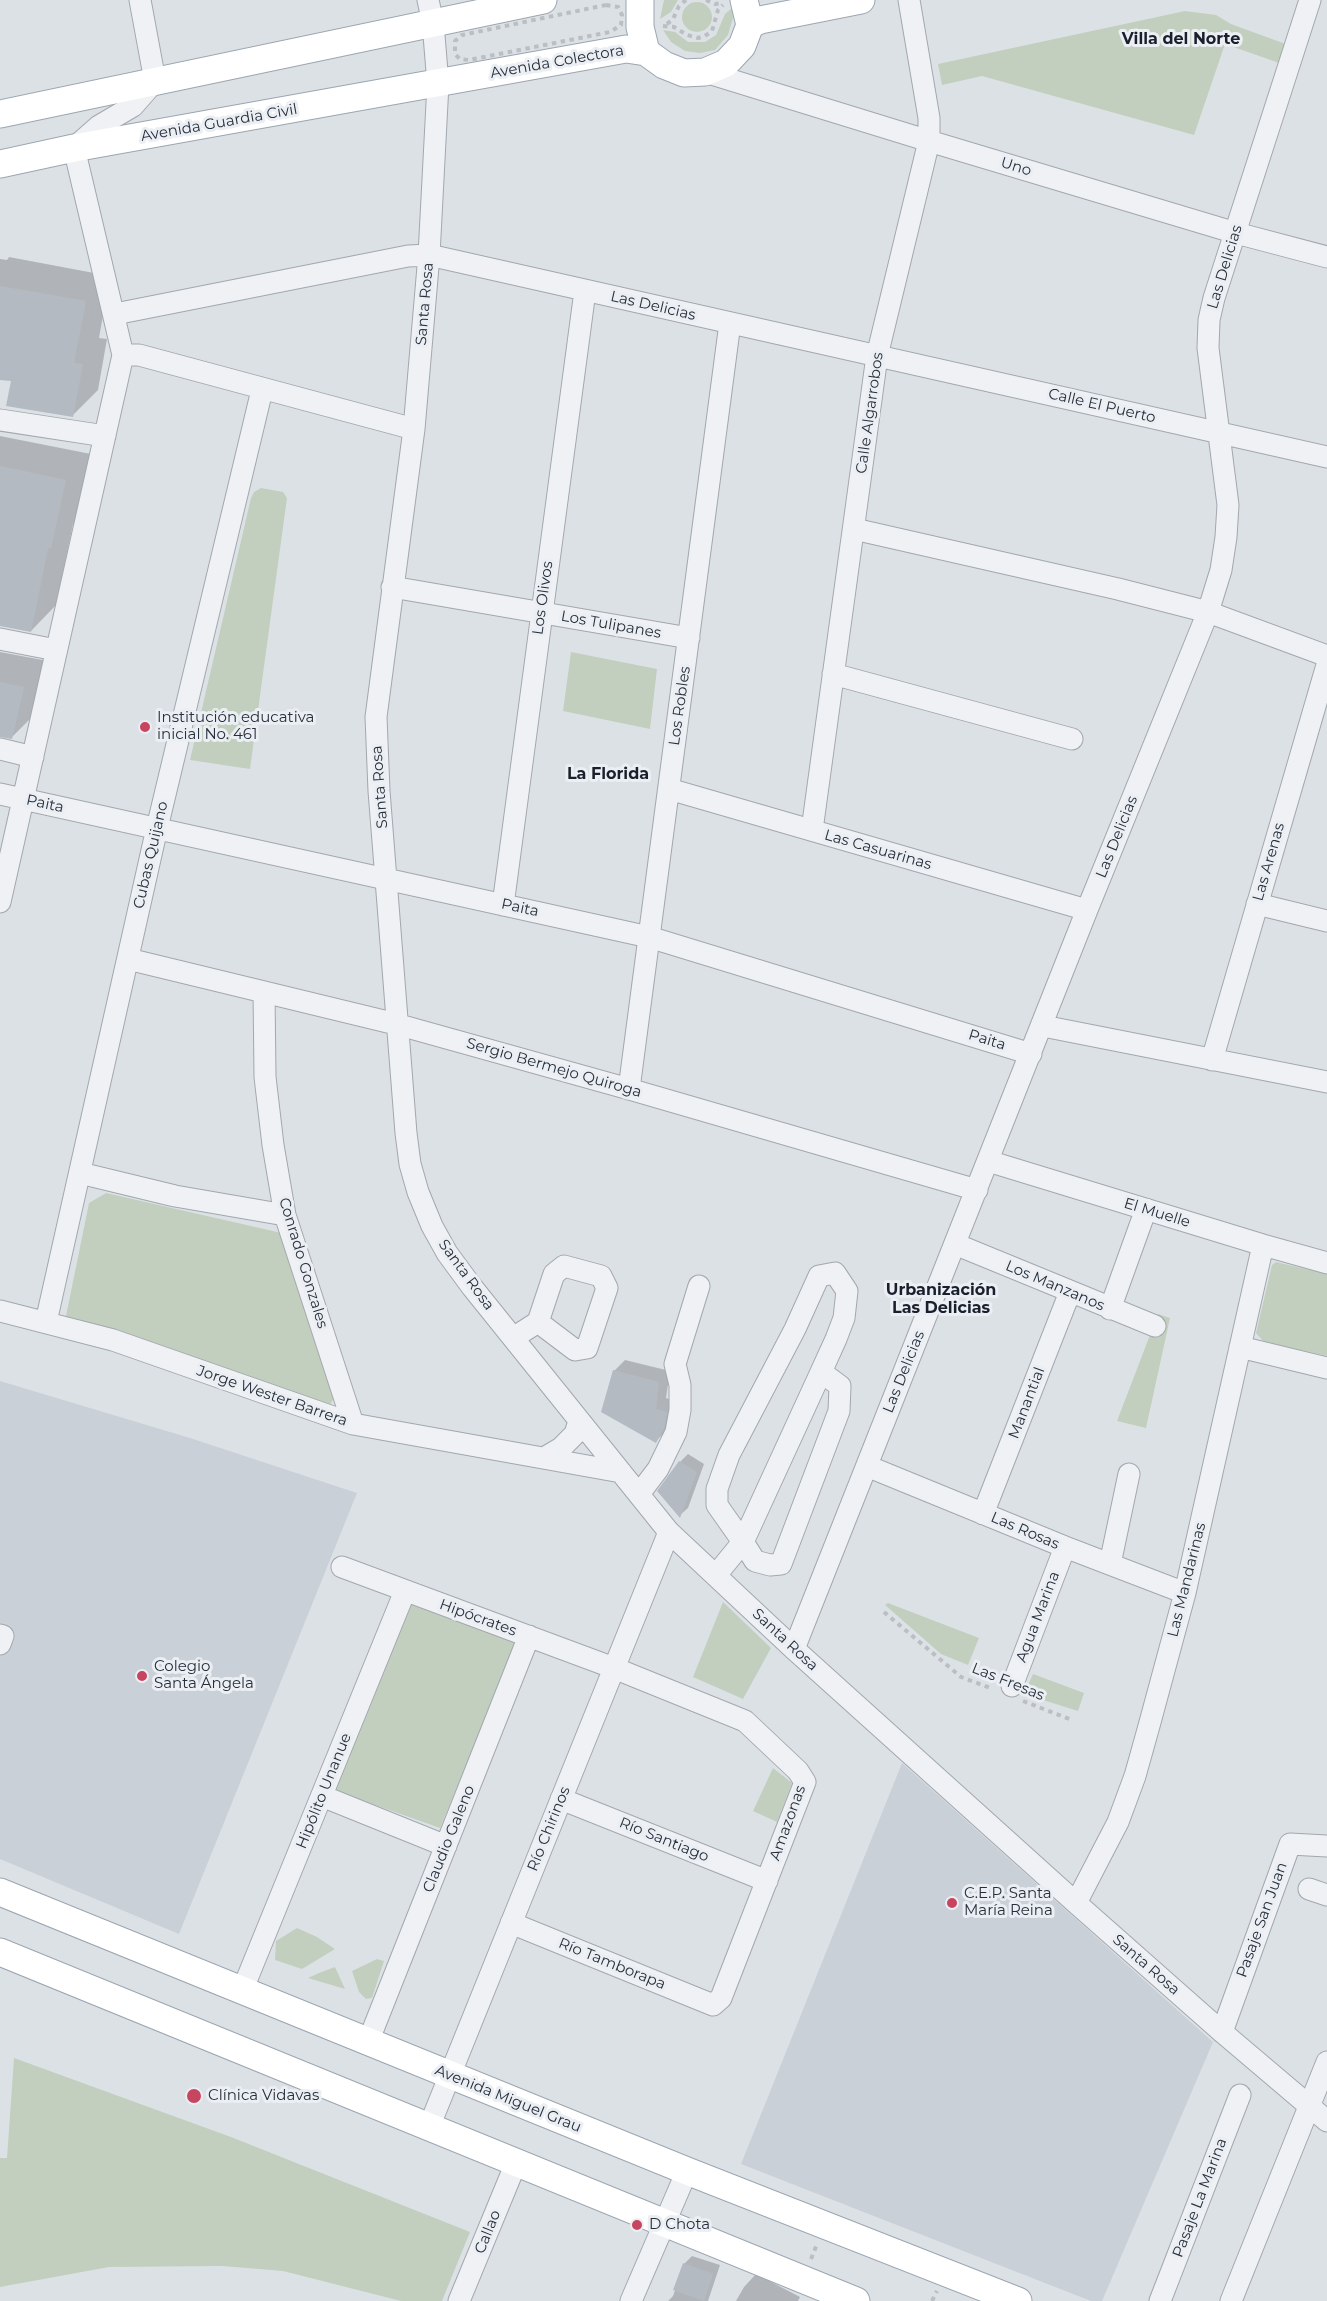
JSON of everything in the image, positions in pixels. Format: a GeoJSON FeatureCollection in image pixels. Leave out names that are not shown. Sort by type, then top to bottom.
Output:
{"type":"FeatureCollection","features":[{"type":"Feature","properties":{"kind":"main road"},"geometry":{"type":"LineString","coordinates":[[0,114],[155,81],[430,12],[543,0]]}},
{"type":"Feature","properties":{"kind":"main road"},"geometry":{"type":"LineString","coordinates":[[640,0],[640,27],[646,52]]}},
{"type":"Feature","properties":{"kind":"main road"},"geometry":{"type":"LineString","coordinates":[[705,72],[726,63],[742,46],[747,13],[760,20],[861,0]]}},
{"type":"Feature","properties":{"kind":"main road","name":"Avenida Colectora"},"geometry":{"type":"LineString","coordinates":[[438,84],[626,49],[646,52],[664,65],[684,72],[705,72]]}},
{"type":"Feature","properties":{"kind":"main road","name":"Avenida Guardia Civil"},"geometry":{"type":"LineString","coordinates":[[0,164],[74,148],[438,84]]}},
{"type":"Feature","properties":{"kind":"main road","name":"Avenida Miguel Grau"},"geometry":{"type":"LineString","coordinates":[[0,1892],[687,2171],[1017,2301]]}},
{"type":"Feature","properties":{"kind":"main road"},"geometry":{"type":"LineString","coordinates":[[0,1952],[856,2301]]}},
{"type":"Feature","properties":{"kind":"street"},"geometry":{"type":"LineString","coordinates":[[0,902],[123,355],[74,148],[99,126],[133,106],[155,81],[140,0]]}},
{"type":"Feature","properties":{"kind":"street","name":"Calle Algarrobos"},"geometry":{"type":"LineString","coordinates":[[812,830],[878,356],[929,141],[929,118],[909,0]]}},
{"type":"Feature","properties":{"kind":"street","name":"Las Delicias"},"geometry":{"type":"LineString","coordinates":[[794,1649],[1043,1026],[1087,910],[1208,612],[1221,570],[1228,505],[1208,348],[1209,320],[1214,298],[1310,0]]}},
{"type":"Feature","properties":{"kind":"street","name":"Santa Rosa"},"geometry":{"type":"LineString","coordinates":[[430,12],[438,84],[429,255],[414,429],[376,717],[379,791],[406,1133],[410,1164],[418,1192],[432,1226],[447,1252],[513,1338],[669,1532],[794,1649],[1076,1903],[1221,2032],[1327,2121]]}},
{"type":"Feature","properties":{"kind":"street","name":"Uno"},"geometry":{"type":"LineString","coordinates":[[705,72],[929,141],[1327,257]]}},
{"type":"Feature","properties":{"kind":"street","name":"Las Delicias"},"geometry":{"type":"LineString","coordinates":[[115,314],[408,256],[429,255],[878,356]]}},
{"type":"Feature","properties":{"kind":"street","name":"Los Olivos"},"geometry":{"type":"LineString","coordinates":[[503,905],[585,291]]}},
{"type":"Feature","properties":{"kind":"street","name":"Los Robles"},"geometry":{"type":"LineString","coordinates":[[629,1089],[730,323]]}},
{"type":"Feature","properties":{"kind":"street"},"geometry":{"type":"LineString","coordinates":[[123,355],[139,356],[414,429]]}},
{"type":"Feature","properties":{"kind":"street","name":"Calle El Puerto"},"geometry":{"type":"LineString","coordinates":[[878,356],[1327,457]]}},
{"type":"Feature","properties":{"kind":"street","name":"Cubas Quijano"},"geometry":{"type":"LineString","coordinates":[[46,1322],[157,828],[262,390]]}},
{"type":"Feature","properties":{"kind":"street"},"geometry":{"type":"LineString","coordinates":[[0,420],[105,436]]}},
{"type":"Feature","properties":{"kind":"street"},"geometry":{"type":"LineString","coordinates":[[854,529],[1118,589],[1208,612],[1327,656]]}},
{"type":"Feature","properties":{"kind":"street","name":"Los Tulipanes"},"geometry":{"type":"LineString","coordinates":[[392,587],[689,638]]}},
{"type":"Feature","properties":{"kind":"street"},"geometry":{"type":"LineString","coordinates":[[0,639],[56,650]]}},
{"type":"Feature","properties":{"kind":"street","name":"Las Arenas"},"geometry":{"type":"LineString","coordinates":[[1212,1060],[1327,665]]}},
{"type":"Feature","properties":{"kind":"street"},"geometry":{"type":"LineString","coordinates":[[833,674],[1072,739]]}},
{"type":"Feature","properties":{"kind":"street"},"geometry":{"type":"LineString","coordinates":[[0,749],[33,757]]}},
{"type":"Feature","properties":{"kind":"street","name":"Las Casuarinas"},"geometry":{"type":"LineString","coordinates":[[669,789],[1087,910]]}},
{"type":"Feature","properties":{"kind":"street","name":"Paita"},"geometry":{"type":"LineString","coordinates":[[0,794],[650,937],[1031,1054]]}},
{"type":"Feature","properties":{"kind":"street"},"geometry":{"type":"LineString","coordinates":[[1257,904],[1327,921]]}},
{"type":"Feature","properties":{"kind":"street","name":"Sergio Bermejo Quiroga"},"geometry":{"type":"LineString","coordinates":[[128,958],[396,1024],[976,1190]]}},
{"type":"Feature","properties":{"kind":"street","name":"Conrado Gonzales"},"geometry":{"type":"LineString","coordinates":[[264,992],[265,1077],[273,1145],[285,1215],[353,1424]]}},
{"type":"Feature","properties":{"kind":"street"},"geometry":{"type":"LineString","coordinates":[[1043,1026],[1327,1082]]}},
{"type":"Feature","properties":{"kind":"street","name":"El Muelle"},"geometry":{"type":"LineString","coordinates":[[988,1161],[1327,1263]]}},
{"type":"Feature","properties":{"kind":"street"},"geometry":{"type":"LineString","coordinates":[[80,1173],[176,1196],[285,1215]]}},
{"type":"Feature","properties":{"kind":"street"},"geometry":{"type":"LineString","coordinates":[[1110,1309],[1146,1209]]}},
{"type":"Feature","properties":{"kind":"street","name":"Los Manzanos"},"geometry":{"type":"LineString","coordinates":[[955,1244],[1155,1326]]}},
{"type":"Feature","properties":{"kind":"street","name":"Las Mandarinas"},"geometry":{"type":"LineString","coordinates":[[1076,1903],[1118,1822],[1135,1776],[1185,1593],[1263,1245]]}},
{"type":"Feature","properties":{"kind":"street"},"geometry":{"type":"LineString","coordinates":[[716,1575],[743,1542],[844,1318],[847,1291],[835,1273],[819,1276],[795,1329],[729,1455],[717,1489],[717,1505],[743,1542],[755,1561],[770,1565],[782,1564],[839,1411],[840,1386],[821,1372]]}},
{"type":"Feature","properties":{"kind":"street"},"geometry":{"type":"LineString","coordinates":[[639,1494],[658,1469],[676,1432],[680,1385],[675,1364],[699,1286]]}},
{"type":"Feature","properties":{"kind":"street","name":"Manantial"},"geometry":{"type":"LineString","coordinates":[[983,1514],[1070,1292]]}},
{"type":"Feature","properties":{"kind":"street","name":"Jorge Wester Barrera"},"geometry":{"type":"LineString","coordinates":[[0,1311],[113,1340],[353,1424],[621,1472]]}},
{"type":"Feature","properties":{"kind":"street"},"geometry":{"type":"LineString","coordinates":[[513,1338],[538,1322]]}},
{"type":"Feature","properties":{"kind":"street"},"geometry":{"type":"LineString","coordinates":[[1240,1347],[1327,1368]]}},
{"type":"Feature","properties":{"kind":"street"},"geometry":{"type":"LineString","coordinates":[[544,1458],[561,1448],[575,1434],[579,1421]]}},
{"type":"Feature","properties":{"kind":"street","name":"Las Rosas"},"geometry":{"type":"LineString","coordinates":[[867,1466],[1185,1593]]}},
{"type":"Feature","properties":{"kind":"street"},"geometry":{"type":"LineString","coordinates":[[1110,1564],[1130,1474]]}},
{"type":"Feature","properties":{"kind":"street","name":"Río Chirinos"},"geometry":{"type":"LineString","coordinates":[[429,2127],[669,1532]]}},
{"type":"Feature","properties":{"kind":"street","name":"Agua Marina"},"geometry":{"type":"LineString","coordinates":[[1010,1692],[1065,1547]]}},
{"type":"Feature","properties":{"kind":"street","name":"Hipócrates"},"geometry":{"type":"LineString","coordinates":[[342,1567],[614,1668]]}},
{"type":"Feature","properties":{"kind":"street","name":"Hipólito Unanue"},"geometry":{"type":"LineString","coordinates":[[242,1991],[405,1591]]}},
{"type":"Feature","properties":{"kind":"street"},"geometry":{"type":"LineString","coordinates":[[0,1635],[3,1636],[0,1644]]}},
{"type":"Feature","properties":{"kind":"street","name":"Claudio Galeno"},"geometry":{"type":"LineString","coordinates":[[368,2042],[529,1636]]}},
{"type":"Feature","properties":{"kind":"street","name":"Amazonas"},"geometry":{"type":"LineString","coordinates":[[614,1668],[745,1721],[798,1771],[805,1782],[721,1998],[713,2004]]}},
{"type":"Feature","properties":{"kind":"street"},"geometry":{"type":"LineString","coordinates":[[322,1796],[446,1846]]}},
{"type":"Feature","properties":{"kind":"street","name":"Río Santiago"},"geometry":{"type":"LineString","coordinates":[[561,1799],[767,1881]]}},
{"type":"Feature","properties":{"kind":"street","name":"Pasaje San Juan"},"geometry":{"type":"LineString","coordinates":[[1221,2032],[1290,1844],[1327,1846]]}},
{"type":"Feature","properties":{"kind":"street","name":"Río Tamborapa"},"geometry":{"type":"LineString","coordinates":[[511,1923],[713,2004]]}},
{"type":"Feature","properties":{"kind":"street"},"geometry":{"type":"LineString","coordinates":[[1231,2301],[1327,2062]]}},
{"type":"Feature","properties":{"kind":"street","name":"Pasaje La Marina"},"geometry":{"type":"LineString","coordinates":[[1160,2301],[1240,2096]]}},
{"type":"Feature","properties":{"kind":"street","name":"Callao"},"geometry":{"type":"LineString","coordinates":[[459,2301],[516,2163]]}},
{"type":"Feature","properties":{"kind":"street"},"geometry":{"type":"LineString","coordinates":[[631,2301],[687,2171]]}},
{"type":"Feature","properties":{"kind":"path"},"geometry":{"type":"LineString","coordinates":[[686,0],[679,6],[673,19],[663,26],[678,28],[687,35],[698,38],[712,31],[718,10],[729,1],[715,3],[706,0]]}},
{"type":"Feature","properties":{"kind":"path"},"geometry":{"type":"LineString","coordinates":[[606,4],[618,7],[622,15],[618,28],[610,32],[469,60],[460,59],[455,54],[455,41],[462,35],[606,4]]}},
{"type":"Feature","properties":{"kind":"path","name":"Las Fresas"},"geometry":{"type":"LineString","coordinates":[[884,1612],[961,1677],[1010,1692],[1072,1720]]}},
{"type":"Feature","properties":{"kind":"path"},"geometry":{"type":"LineString","coordinates":[[803,2279],[824,2225]]}},
{"type":"Feature","properties":{"kind":"shaded area","name":"Colegio Santa Ángela"},"geometry":{"type":"Polygon","coordinates":[[[0,1381],[190,1438],[357,1493],[179,1934],[0,1859],[0,1381]]]}},
{"type":"Feature","properties":{"kind":"shaded area","name":"C.E.P. Santa María Reina"},"geometry":{"type":"Polygon","coordinates":[[[902,1763],[1213,2042],[1102,2301],[1091,2301],[741,2164],[902,1763]]]}},
{"type":"Feature","properties":{"kind":"green space"},"geometry":{"type":"Polygon","coordinates":[[[664,0],[678,0],[671,12],[660,19],[664,0]]]}},
{"type":"Feature","properties":{"kind":"green space"},"geometry":{"type":"Polygon","coordinates":[[[697,2],[707,7],[712,17],[707,27],[697,32],[687,27],[682,17],[687,7],[697,2]]]}},
{"type":"Feature","properties":{"kind":"green space"},"geometry":{"type":"Polygon","coordinates":[[[732,8],[733,18],[728,35],[715,50],[700,53],[685,51],[671,42],[663,30],[675,32],[688,42],[705,42],[716,35],[725,14],[732,8]]]}},
{"type":"Feature","properties":{"kind":"green space"},"geometry":{"type":"Polygon","coordinates":[[[1185,11],[1216,15],[1231,24],[1291,46],[1285,65],[1225,44],[1194,135],[982,76],[942,85],[938,64],[1185,11]]]}},
{"type":"Feature","properties":{"kind":"green space"},"geometry":{"type":"Polygon","coordinates":[[[261,488],[283,492],[287,498],[250,769],[190,760],[251,498],[254,492],[261,488]]]}},
{"type":"Feature","properties":{"kind":"green space"},"geometry":{"type":"Polygon","coordinates":[[[571,652],[657,669],[650,729],[563,711],[571,652]]]}},
{"type":"Feature","properties":{"kind":"green space"},"geometry":{"type":"Polygon","coordinates":[[[106,1193],[286,1234],[334,1398],[330,1405],[78,1324],[66,1316],[89,1203],[106,1193]]]}},
{"type":"Feature","properties":{"kind":"green space"},"geometry":{"type":"Polygon","coordinates":[[[1276,1262],[1327,1274],[1327,1356],[1264,1342],[1256,1333],[1272,1265],[1276,1262]]]}},
{"type":"Feature","properties":{"kind":"green space"},"geometry":{"type":"Polygon","coordinates":[[[1158,1314],[1170,1318],[1146,1428],[1117,1421],[1158,1314]]]}},
{"type":"Feature","properties":{"kind":"green space"},"geometry":{"type":"Polygon","coordinates":[[[410,1602],[517,1641],[440,1828],[333,1790],[410,1602]]]}},
{"type":"Feature","properties":{"kind":"green space"},"geometry":{"type":"Polygon","coordinates":[[[723,1602],[771,1648],[743,1699],[693,1677],[723,1602]]]}},
{"type":"Feature","properties":{"kind":"green space"},"geometry":{"type":"Polygon","coordinates":[[[888,1603],[979,1638],[968,1665],[941,1654],[885,1605],[888,1603]]]}},
{"type":"Feature","properties":{"kind":"green space"},"geometry":{"type":"Polygon","coordinates":[[[1033,1674],[1084,1693],[1078,1711],[1024,1694],[1033,1674]]]}},
{"type":"Feature","properties":{"kind":"green space"},"geometry":{"type":"Polygon","coordinates":[[[773,1768],[792,1783],[777,1822],[753,1811],[773,1768]]]}},
{"type":"Feature","properties":{"kind":"green space"},"geometry":{"type":"Polygon","coordinates":[[[297,1928],[335,1949],[302,1969],[275,1960],[276,1941],[297,1928]]]}},
{"type":"Feature","properties":{"kind":"green space"},"geometry":{"type":"Polygon","coordinates":[[[377,1959],[384,1961],[372,1998],[366,1999],[359,1992],[352,1971],[377,1959]]]}},
{"type":"Feature","properties":{"kind":"green space"},"geometry":{"type":"Polygon","coordinates":[[[335,1967],[345,1989],[308,1978],[319,1973],[335,1967]]]}},
{"type":"Feature","properties":{"kind":"green space"},"geometry":{"type":"Polygon","coordinates":[[[14,2058],[231,2137],[470,2232],[442,2301],[401,2301],[283,2271],[222,2266],[109,2267],[0,2287],[0,2158],[7,2158],[14,2058]]]}},
{"type":"Feature","properties":{"kind":"building"},"geometry":{"type":"Polygon","coordinates":[[[0,286],[86,301],[74,363],[83,364],[73,417],[6,406],[11,381],[0,380],[0,286]]]}},
{"type":"Feature","properties":{"kind":"building"},"geometry":{"type":"Polygon","coordinates":[[[0,466],[66,480],[51,548],[48,548],[31,632],[0,626],[0,466]]]}},
{"type":"Feature","properties":{"kind":"building"},"geometry":{"type":"Polygon","coordinates":[[[0,682],[24,687],[12,739],[0,737],[0,682]]]}},
{"type":"Feature","properties":{"kind":"building"},"geometry":{"type":"Polygon","coordinates":[[[613,1370],[659,1382],[656,1409],[667,1412],[664,1428],[656,1443],[601,1412],[613,1370]]]}},
{"type":"Feature","properties":{"kind":"building"},"geometry":{"type":"Polygon","coordinates":[[[679,1461],[697,1472],[680,1518],[657,1491],[679,1461]]]}},
{"type":"Feature","properties":{"kind":"building"},"geometry":{"type":"Polygon","coordinates":[[[683,2263],[713,2274],[704,2301],[673,2290],[683,2263]]]}},
{"type":"Feature","properties":{"kind":"place","name":"Institución educativa inicial No. 461"},"geometry":{"type":"Point","coordinates":[145,727]}},
{"type":"Feature","properties":{"kind":"place","name":"Colegio Santa Ángela"},"geometry":{"type":"Point","coordinates":[142,1676]}},
{"type":"Feature","properties":{"kind":"place","name":"C.E.P. Santa María Reina"},"geometry":{"type":"Point","coordinates":[952,1903]}},
{"type":"Feature","properties":{"kind":"place","name":"Clínica Vidavas"},"geometry":{"type":"Point","coordinates":[194,2096]}},
{"type":"Feature","properties":{"kind":"place","name":"D Chota"},"geometry":{"type":"Point","coordinates":[637,2225]}},
{"type":"Feature","properties":{"kind":"district","name":"Villa del Norte"},"geometry":{"type":"Point","coordinates":[1181,39]}},
{"type":"Feature","properties":{"kind":"district","name":"La Florida"},"geometry":{"type":"Point","coordinates":[608,774]}},
{"type":"Feature","properties":{"kind":"district","name":"Urbanización Las Delicias"},"geometry":{"type":"Point","coordinates":[941,1299]}}]}
